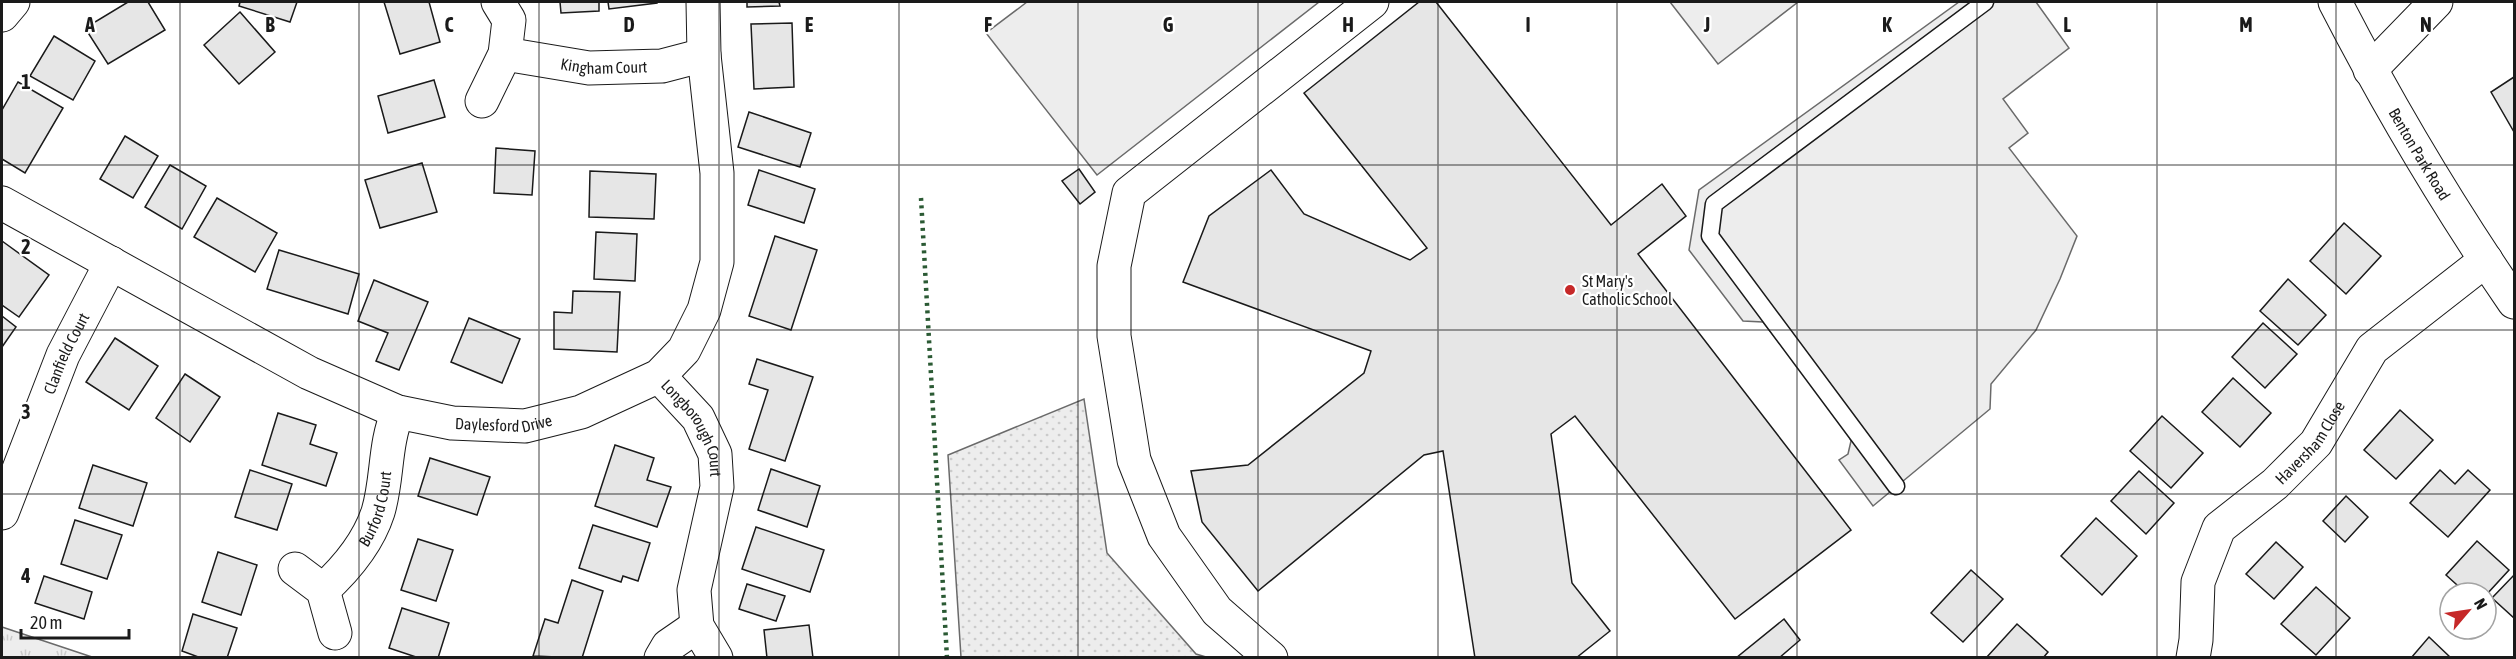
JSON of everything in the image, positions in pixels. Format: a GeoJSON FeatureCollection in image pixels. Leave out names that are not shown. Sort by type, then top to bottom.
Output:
{"type":"FeatureCollection","features":[{"type":"Feature","properties":{"kind":"street"},"geometry":{"type":"LineString","coordinates":[[2,15],[13,2]]}},
{"type":"Feature","properties":{"kind":"street"},"geometry":{"type":"LineString","coordinates":[[482,100],[505,54],[508,20],[498,2]]}},
{"type":"Feature","properties":{"kind":"street","name":"Daylesford Drive"},"geometry":{"type":"LineString","coordinates":[[2,203],[309,373],[398,412],[452,423],[525,426],[581,412],[659,375],[684,350],[704,310],[717,262],[717,173],[704,55],[703,2]]}},
{"type":"Feature","properties":{"kind":"street"},"geometry":{"type":"LineString","coordinates":[[1271,657],[1218,611],[1159,526],[1134,460],[1114,336],[1114,266],[1129,193],[1372,2]]}},
{"type":"Feature","properties":{"kind":"street","name":"Benton Park Road"},"geometry":{"type":"LineString","coordinates":[[2335,2],[2370,70],[2514,302]]}},
{"type":"Feature","properties":{"kind":"street"},"geometry":{"type":"LineString","coordinates":[[2370,70],[2436,2]]}},
{"type":"Feature","properties":{"kind":"street","name":"Kingham Court"},"geometry":{"type":"LineString","coordinates":[[505,54],[589,68],[662,66],[704,55]]}},
{"type":"Feature","properties":{"kind":"street","name":"Haversham Close"},"geometry":{"type":"LineString","coordinates":[[2193,657],[2196,640],[2198,582],[2219,528],[2275,484],[2316,443],[2372,349],[2486,260]]}},
{"type":"Feature","properties":{"kind":"street","name":"Clanfield Court"},"geometry":{"type":"LineString","coordinates":[[2,513],[63,355],[111,263]]}},
{"type":"Feature","properties":{"kind":"street","name":"Longborough Court"},"geometry":{"type":"LineString","coordinates":[[659,375],[698,418],[715,454],[717,487],[694,591],[697,626],[716,657]]}},
{"type":"Feature","properties":{"kind":"street","name":"Burford Court"},"geometry":{"type":"LineString","coordinates":[[323,590],[341,573],[366,540],[378,510],[389,431],[398,412]]}},
{"type":"Feature","properties":{"kind":"street"},"geometry":{"type":"LineString","coordinates":[[295,569],[323,590],[334,633]]}},
{"type":"Feature","properties":{"kind":"street"},"geometry":{"type":"LineString","coordinates":[[661,657],[668,646],[697,626]]}},
{"type":"Feature","properties":{"kind":"lane"},"geometry":{"type":"LineString","coordinates":[[1896,486],[1710,236],[1714,204],[1985,2]]}},
{"type":"Feature","properties":{"kind":"green space"},"geometry":{"type":"Polygon","coordinates":[[[1084,399],[1107,553],[1196,654],[1206,657],[961,657],[948,455],[1084,399]]]}},
{"type":"Feature","properties":{"kind":"green space"},"geometry":{"type":"Polygon","coordinates":[[[2,627],[92,657],[2,657],[2,627]]]}},
{"type":"Feature","properties":{"kind":"shaded area"},"geometry":{"type":"Polygon","coordinates":[[[1027,2],[1319,2],[1097,175],[986,33],[1027,2]]]}},
{"type":"Feature","properties":{"kind":"shaded area"},"geometry":{"type":"Polygon","coordinates":[[[1670,2],[1798,2],[1718,64],[1670,2]]]}},
{"type":"Feature","properties":{"kind":"shaded area"},"geometry":{"type":"Polygon","coordinates":[[[1959,2],[2036,2],[2069,48],[2003,99],[2028,133],[2009,148],[2077,236],[2036,330],[1991,384],[1990,409],[1873,506],[1839,460],[1848,454],[1851,441],[1846,429],[1763,322],[1743,321],[1689,250],[1699,190],[1959,2]]]}},
{"type":"Feature","properties":{"kind":"building"},"geometry":{"type":"Polygon","coordinates":[[[128,2],[148,2],[165,30],[108,64],[85,28],[128,2]]]}},
{"type":"Feature","properties":{"kind":"building"},"geometry":{"type":"Polygon","coordinates":[[[240,2],[297,2],[290,22],[239,6],[240,2]]]}},
{"type":"Feature","properties":{"kind":"building"},"geometry":{"type":"Polygon","coordinates":[[[384,2],[429,2],[440,42],[400,54],[384,2]]]}},
{"type":"Feature","properties":{"kind":"building"},"geometry":{"type":"Polygon","coordinates":[[[560,2],[599,2],[599,11],[561,13],[560,2]]]}},
{"type":"Feature","properties":{"kind":"building"},"geometry":{"type":"Polygon","coordinates":[[[608,2],[657,2],[657,3],[609,9],[608,2]]]}},
{"type":"Feature","properties":{"kind":"building"},"geometry":{"type":"Polygon","coordinates":[[[747,2],[779,2],[780,6],[747,7],[747,2]]]}},
{"type":"Feature","properties":{"kind":"building"},"geometry":{"type":"Polygon","coordinates":[[[1419,2],[1436,2],[1611,225],[1662,184],[1686,216],[1638,254],[1851,530],[1735,619],[1575,416],[1551,434],[1572,583],[1610,631],[1576,658],[1475,658],[1443,451],[1424,455],[1258,591],[1202,522],[1191,471],[1248,465],[1364,373],[1371,351],[1183,282],[1209,216],[1271,170],[1304,214],[1410,260],[1427,248],[1304,93],[1419,2]]]}},
{"type":"Feature","properties":{"kind":"building"},"geometry":{"type":"Polygon","coordinates":[[[240,12],[275,52],[239,84],[204,45],[240,12]]]}},
{"type":"Feature","properties":{"kind":"building"},"geometry":{"type":"Polygon","coordinates":[[[792,23],[794,87],[754,89],[751,24],[792,23]]]}},
{"type":"Feature","properties":{"kind":"building"},"geometry":{"type":"Polygon","coordinates":[[[54,36],[95,61],[73,100],[30,76],[54,36]]]}},
{"type":"Feature","properties":{"kind":"building"},"geometry":{"type":"Polygon","coordinates":[[[2514,77],[2514,132],[2491,92],[2514,77]]]}},
{"type":"Feature","properties":{"kind":"building"},"geometry":{"type":"Polygon","coordinates":[[[434,80],[445,117],[388,133],[378,96],[434,80]]]}},
{"type":"Feature","properties":{"kind":"building"},"geometry":{"type":"Polygon","coordinates":[[[18,82],[63,108],[25,173],[2,159],[2,110],[18,82]]]}},
{"type":"Feature","properties":{"kind":"building"},"geometry":{"type":"Polygon","coordinates":[[[749,112],[811,133],[800,167],[738,147],[749,112]]]}},
{"type":"Feature","properties":{"kind":"building"},"geometry":{"type":"Polygon","coordinates":[[[125,136],[158,156],[133,198],[100,179],[125,136]]]}},
{"type":"Feature","properties":{"kind":"building"},"geometry":{"type":"Polygon","coordinates":[[[496,148],[535,151],[532,195],[494,193],[496,148]]]}},
{"type":"Feature","properties":{"kind":"building"},"geometry":{"type":"Polygon","coordinates":[[[422,163],[437,212],[380,228],[365,180],[422,163]]]}},
{"type":"Feature","properties":{"kind":"building"},"geometry":{"type":"Polygon","coordinates":[[[170,165],[206,186],[182,229],[145,207],[170,165]]]}},
{"type":"Feature","properties":{"kind":"building"},"geometry":{"type":"Polygon","coordinates":[[[1079,169],[1095,192],[1080,204],[1062,181],[1079,169]]]}},
{"type":"Feature","properties":{"kind":"building"},"geometry":{"type":"Polygon","coordinates":[[[759,170],[815,189],[804,223],[748,205],[759,170]]]}},
{"type":"Feature","properties":{"kind":"building"},"geometry":{"type":"Polygon","coordinates":[[[590,171],[656,174],[654,219],[589,217],[590,171]]]}},
{"type":"Feature","properties":{"kind":"building"},"geometry":{"type":"Polygon","coordinates":[[[217,198],[277,233],[255,272],[194,237],[217,198]]]}},
{"type":"Feature","properties":{"kind":"building"},"geometry":{"type":"Polygon","coordinates":[[[2344,223],[2381,256],[2346,294],[2310,261],[2344,223]]]}},
{"type":"Feature","properties":{"kind":"building"},"geometry":{"type":"Polygon","coordinates":[[[596,232],[637,234],[635,281],[594,279],[596,232]]]}},
{"type":"Feature","properties":{"kind":"building"},"geometry":{"type":"Polygon","coordinates":[[[775,236],[817,250],[791,330],[749,316],[775,236]]]}},
{"type":"Feature","properties":{"kind":"building"},"geometry":{"type":"Polygon","coordinates":[[[2,241],[49,275],[19,317],[2,305],[2,241]]]}},
{"type":"Feature","properties":{"kind":"building"},"geometry":{"type":"Polygon","coordinates":[[[279,250],[359,274],[348,314],[267,289],[279,250]]]}},
{"type":"Feature","properties":{"kind":"building"},"geometry":{"type":"Polygon","coordinates":[[[2288,279],[2326,315],[2298,345],[2260,311],[2288,279]]]}},
{"type":"Feature","properties":{"kind":"building"},"geometry":{"type":"Polygon","coordinates":[[[374,280],[428,302],[399,370],[376,361],[388,333],[358,321],[374,280]]]}},
{"type":"Feature","properties":{"kind":"building"},"geometry":{"type":"Polygon","coordinates":[[[573,291],[620,292],[617,352],[554,349],[554,312],[572,313],[573,291]]]}},
{"type":"Feature","properties":{"kind":"building"},"geometry":{"type":"Polygon","coordinates":[[[2,316],[16,327],[2,347],[2,316]]]}},
{"type":"Feature","properties":{"kind":"building"},"geometry":{"type":"Polygon","coordinates":[[[469,318],[520,339],[502,383],[451,362],[469,318]]]}},
{"type":"Feature","properties":{"kind":"building"},"geometry":{"type":"Polygon","coordinates":[[[2263,323],[2297,354],[2265,388],[2232,357],[2263,323]]]}},
{"type":"Feature","properties":{"kind":"building"},"geometry":{"type":"Polygon","coordinates":[[[115,338],[158,366],[129,410],[86,382],[115,338]]]}},
{"type":"Feature","properties":{"kind":"building"},"geometry":{"type":"Polygon","coordinates":[[[757,359],[813,377],[785,461],[749,449],[768,390],[749,384],[757,359]]]}},
{"type":"Feature","properties":{"kind":"building"},"geometry":{"type":"Polygon","coordinates":[[[185,374],[220,397],[190,442],[156,418],[185,374]]]}},
{"type":"Feature","properties":{"kind":"building"},"geometry":{"type":"Polygon","coordinates":[[[2233,378],[2271,413],[2240,447],[2202,412],[2233,378]]]}},
{"type":"Feature","properties":{"kind":"building"},"geometry":{"type":"Polygon","coordinates":[[[2400,410],[2433,440],[2396,479],[2364,450],[2400,410]]]}},
{"type":"Feature","properties":{"kind":"building"},"geometry":{"type":"Polygon","coordinates":[[[278,413],[316,425],[310,444],[337,453],[326,486],[262,465],[278,413]]]}},
{"type":"Feature","properties":{"kind":"building"},"geometry":{"type":"Polygon","coordinates":[[[2162,416],[2203,453],[2171,488],[2130,451],[2162,416]]]}},
{"type":"Feature","properties":{"kind":"building"},"geometry":{"type":"Polygon","coordinates":[[[615,445],[654,458],[647,480],[671,487],[657,527],[595,506],[615,445]]]}},
{"type":"Feature","properties":{"kind":"building"},"geometry":{"type":"Polygon","coordinates":[[[430,458],[490,477],[477,515],[418,496],[430,458]]]}},
{"type":"Feature","properties":{"kind":"building"},"geometry":{"type":"Polygon","coordinates":[[[93,465],[147,483],[133,526],[79,508],[93,465]]]}},
{"type":"Feature","properties":{"kind":"building"},"geometry":{"type":"Polygon","coordinates":[[[771,469],[820,486],[807,527],[758,510],[771,469]]]}},
{"type":"Feature","properties":{"kind":"building"},"geometry":{"type":"Polygon","coordinates":[[[250,470],[292,484],[277,530],[235,517],[250,470]]]}},
{"type":"Feature","properties":{"kind":"building"},"geometry":{"type":"Polygon","coordinates":[[[2440,470],[2455,484],[2468,470],[2490,490],[2448,537],[2410,503],[2440,470]]]}},
{"type":"Feature","properties":{"kind":"building"},"geometry":{"type":"Polygon","coordinates":[[[2139,471],[2174,503],[2146,534],[2111,501],[2139,471]]]}},
{"type":"Feature","properties":{"kind":"building"},"geometry":{"type":"Polygon","coordinates":[[[2346,496],[2368,517],[2345,542],[2323,521],[2346,496]]]}},
{"type":"Feature","properties":{"kind":"building"},"geometry":{"type":"Polygon","coordinates":[[[2096,518],[2137,556],[2102,595],[2061,556],[2096,518]]]}},
{"type":"Feature","properties":{"kind":"building"},"geometry":{"type":"Polygon","coordinates":[[[75,520],[122,535],[107,579],[61,564],[75,520]]]}},
{"type":"Feature","properties":{"kind":"building"},"geometry":{"type":"Polygon","coordinates":[[[593,525],[650,543],[638,581],[623,576],[621,582],[579,568],[593,525]]]}},
{"type":"Feature","properties":{"kind":"building"},"geometry":{"type":"Polygon","coordinates":[[[756,527],[824,550],[810,592],[742,569],[756,527]]]}},
{"type":"Feature","properties":{"kind":"building"},"geometry":{"type":"Polygon","coordinates":[[[418,539],[453,550],[436,601],[401,590],[418,539]]]}},
{"type":"Feature","properties":{"kind":"building"},"geometry":{"type":"Polygon","coordinates":[[[2477,541],[2509,570],[2498,582],[2453,581],[2446,575],[2477,541]]]}},
{"type":"Feature","properties":{"kind":"building"},"geometry":{"type":"Polygon","coordinates":[[[2276,542],[2303,567],[2274,599],[2246,574],[2276,542]]]}},
{"type":"Feature","properties":{"kind":"building"},"geometry":{"type":"Polygon","coordinates":[[[218,552],[257,565],[241,615],[202,602],[218,552]]]}},
{"type":"Feature","properties":{"kind":"building"},"geometry":{"type":"Polygon","coordinates":[[[1971,570],[2003,599],[1963,642],[1931,613],[1971,570]]]}},
{"type":"Feature","properties":{"kind":"building"},"geometry":{"type":"Polygon","coordinates":[[[2514,575],[2514,618],[2498,603],[2498,592],[2514,575]]]}},
{"type":"Feature","properties":{"kind":"building"},"geometry":{"type":"Polygon","coordinates":[[[44,576],[92,592],[84,619],[35,603],[44,576]]]}},
{"type":"Feature","properties":{"kind":"building"},"geometry":{"type":"Polygon","coordinates":[[[572,580],[603,591],[582,658],[533,656],[545,619],[558,623],[572,580]]]}},
{"type":"Feature","properties":{"kind":"building"},"geometry":{"type":"Polygon","coordinates":[[[747,584],[785,596],[776,621],[739,609],[747,584]]]}},
{"type":"Feature","properties":{"kind":"building"},"geometry":{"type":"Polygon","coordinates":[[[2316,587],[2350,618],[2316,655],[2281,624],[2316,587]]]}},
{"type":"Feature","properties":{"kind":"building"},"geometry":{"type":"Polygon","coordinates":[[[402,608],[449,623],[438,658],[419,658],[389,648],[402,608]]]}},
{"type":"Feature","properties":{"kind":"building"},"geometry":{"type":"Polygon","coordinates":[[[193,614],[237,628],[227,658],[201,658],[182,651],[193,614]]]}},
{"type":"Feature","properties":{"kind":"building"},"geometry":{"type":"Polygon","coordinates":[[[1784,619],[1800,640],[1779,658],[1736,658],[1784,619]]]}},
{"type":"Feature","properties":{"kind":"building"},"geometry":{"type":"Polygon","coordinates":[[[2017,624],[2048,652],[2043,658],[1986,658],[2017,624]]]}},
{"type":"Feature","properties":{"kind":"building"},"geometry":{"type":"Polygon","coordinates":[[[809,625],[813,658],[767,658],[764,630],[809,625]]]}},
{"type":"Feature","properties":{"kind":"building"},"geometry":{"type":"Polygon","coordinates":[[[2429,637],[2451,658],[2411,658],[2429,637]]]}},
{"type":"Feature","properties":{"kind":"hedge"},"geometry":{"type":"LineString","coordinates":[[921,198],[947,658]]}},
{"type":"Feature","properties":{"kind":"place","name":"St Mary's Catholic School"},"geometry":{"type":"Point","coordinates":[1570,290]}}]}
